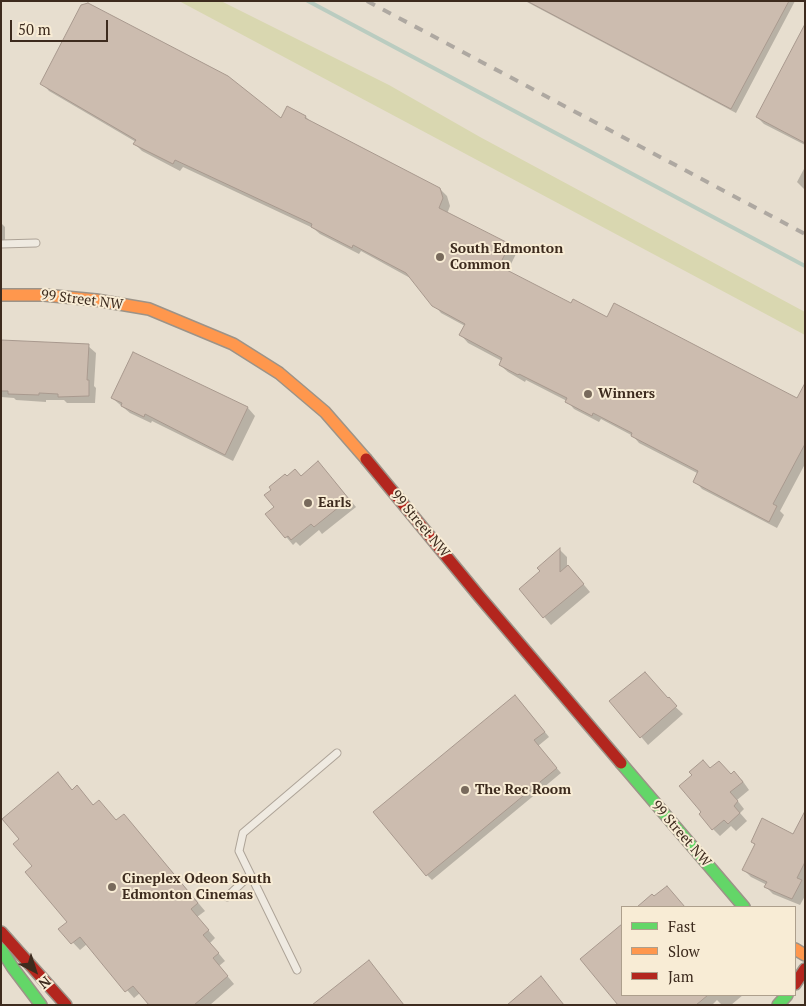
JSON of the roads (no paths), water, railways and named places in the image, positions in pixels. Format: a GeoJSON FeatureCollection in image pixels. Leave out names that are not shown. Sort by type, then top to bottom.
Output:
{"type":"FeatureCollection","features":[{"type":"Feature","properties":{"kind":"street","name":"99 Street NW"},"geometry":{"type":"LineString","coordinates":[[1,294],[79,298],[149,309],[233,344],[279,373],[325,412],[354,444],[479,596],[743,906]]}},
{"type":"Feature","properties":{"kind":"street"},"geometry":{"type":"LineString","coordinates":[[1,932],[66,1005]]}},
{"type":"Feature","properties":{"kind":"street"},"geometry":{"type":"LineString","coordinates":[[1,949],[13,968],[42,1005]]}},
{"type":"Feature","properties":{"kind":"street"},"geometry":{"type":"LineString","coordinates":[[796,982],[805,969]]}},
{"type":"Feature","properties":{"kind":"lane"},"geometry":{"type":"LineString","coordinates":[[1,244],[36,243]]}},
{"type":"Feature","properties":{"kind":"lane"},"geometry":{"type":"LineString","coordinates":[[297,970],[239,851],[243,833],[337,753]]}},
{"type":"Feature","properties":{"kind":"lane"},"geometry":{"type":"LineString","coordinates":[[227,898],[250,875]]}},
{"type":"Feature","properties":{"kind":"waterway"},"geometry":{"type":"LineString","coordinates":[[308,1],[805,266]]}},
{"type":"Feature","properties":{"kind":"railway"},"geometry":{"type":"LineString","coordinates":[[367,1],[805,234]]}},
{"type":"Feature","properties":{"kind":"place","name":"South Edmonton Common"},"geometry":{"type":"Point","coordinates":[440,257]}},
{"type":"Feature","properties":{"kind":"place","name":"Winners"},"geometry":{"type":"Point","coordinates":[588,394]}},
{"type":"Feature","properties":{"kind":"place","name":"Earls"},"geometry":{"type":"Point","coordinates":[308,503]}},
{"type":"Feature","properties":{"kind":"place","name":"The Rec Room"},"geometry":{"type":"Point","coordinates":[465,790]}},
{"type":"Feature","properties":{"kind":"place","name":"Cineplex Odeon South Edmonton Cinemas"},"geometry":{"type":"Point","coordinates":[112,887]}}]}
